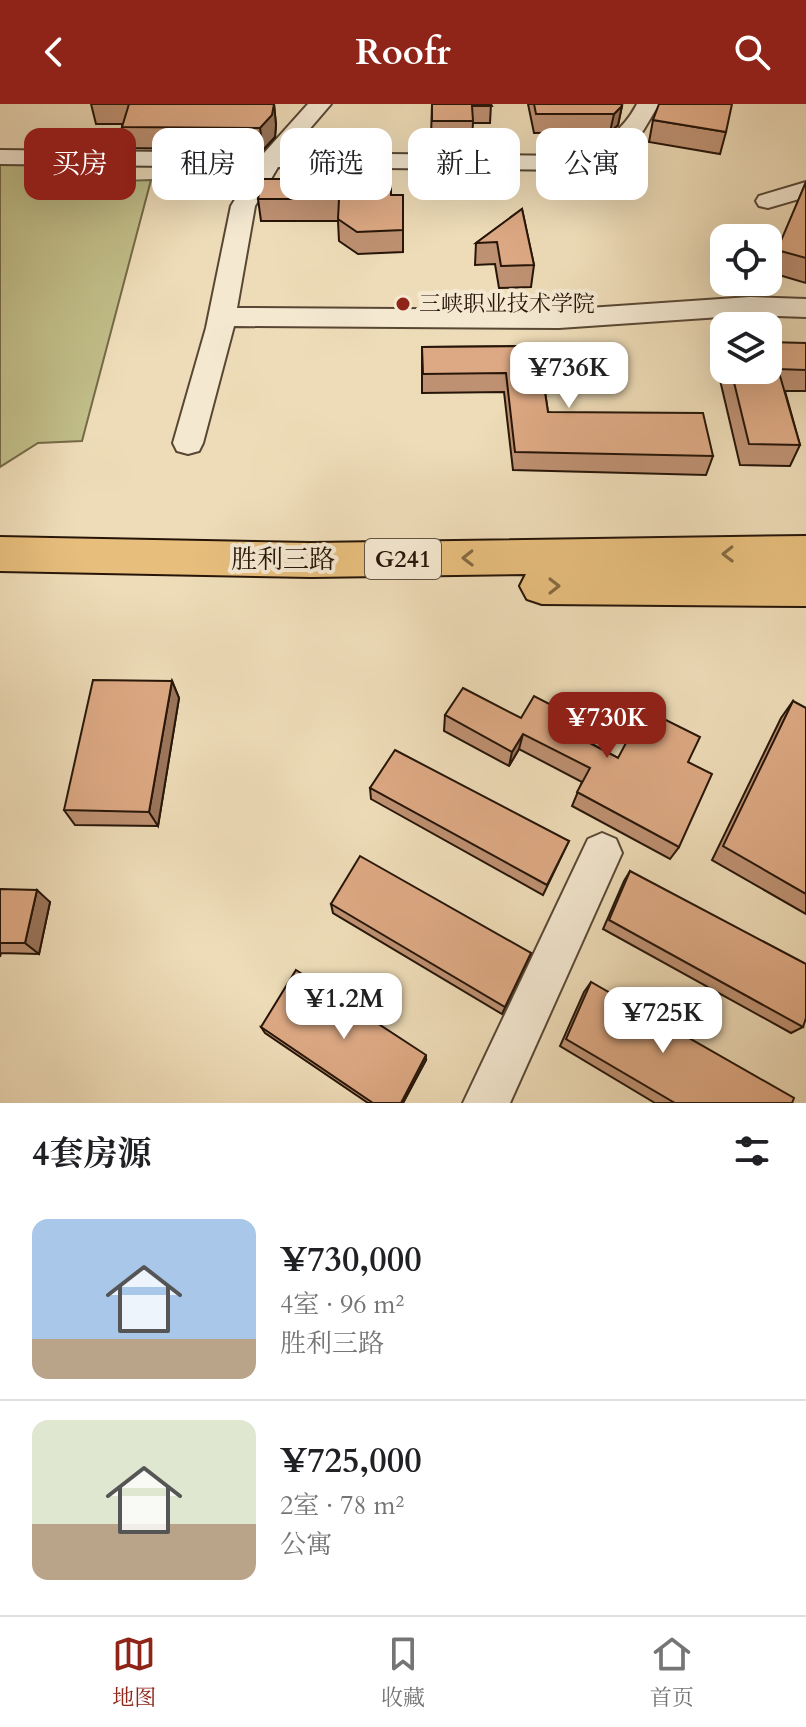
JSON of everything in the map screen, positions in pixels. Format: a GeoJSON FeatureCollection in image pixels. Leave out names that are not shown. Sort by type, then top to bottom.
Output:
{"type":"FeatureCollection","features":[{"type":"Feature","properties":{"kind":"main road","name":"胜利三路"},"geometry":{"type":"LineString","coordinates":[[0,554],[311,560],[806,553]]}},
{"type":"Feature","properties":{"kind":"main road","name":"胜利三路"},"geometry":{"type":"LineString","coordinates":[[0,579],[309,585],[806,588]]}},
{"type":"Feature","properties":{"kind":"street"},"geometry":{"type":"LineString","coordinates":[[188,443],[222,317],[243,206],[271,159],[320,104]]}},
{"type":"Feature","properties":{"kind":"street"},"geometry":{"type":"LineString","coordinates":[[0,157],[579,163],[613,149],[638,127],[648,104]]}},
{"type":"Feature","properties":{"kind":"street"},"geometry":{"type":"LineString","coordinates":[[768,201],[806,189]]}},
{"type":"Feature","properties":{"kind":"street"},"geometry":{"type":"LineString","coordinates":[[222,317],[559,319],[750,306],[806,308]]}},
{"type":"Feature","properties":{"kind":"street"},"geometry":{"type":"LineString","coordinates":[[486,1103],[602,853]]}},
{"type":"Feature","properties":{"kind":"shaded area"},"geometry":{"type":"Polygon","coordinates":[[[0,164],[24,164],[24,200],[136,200],[136,181],[151,180],[82,441],[38,443],[0,467],[0,164]]]}},
{"type":"Feature","properties":{"kind":"building"},"geometry":{"type":"Polygon","coordinates":[[[129,104],[274,104],[272,115],[260,128],[122,127],[129,104]]]}},
{"type":"Feature","properties":{"kind":"building"},"geometry":{"type":"Polygon","coordinates":[[[432,104],[492,106],[472,106],[473,121],[432,121],[432,104]]]}},
{"type":"Feature","properties":{"kind":"building"},"geometry":{"type":"Polygon","coordinates":[[[534,104],[622,106],[614,114],[536,114],[534,104]]]}},
{"type":"Feature","properties":{"kind":"building"},"geometry":{"type":"Polygon","coordinates":[[[659,104],[732,104],[726,132],[653,120],[659,104]]]}},
{"type":"Feature","properties":{"kind":"building"},"geometry":{"type":"Polygon","coordinates":[[[264,179],[280,179],[280,199],[264,199],[264,179]]]}},
{"type":"Feature","properties":{"kind":"building"},"geometry":{"type":"Polygon","coordinates":[[[806,182],[806,258],[782,251],[782,238],[806,182]]]}},
{"type":"Feature","properties":{"kind":"building"},"geometry":{"type":"Polygon","coordinates":[[[392,195],[403,195],[403,230],[357,232],[338,219],[339,200],[392,200],[392,195]]]}},
{"type":"Feature","properties":{"kind":"building"},"geometry":{"type":"Polygon","coordinates":[[[522,209],[534,265],[501,266],[497,242],[476,243],[522,209]]]}},
{"type":"Feature","properties":{"kind":"building"},"geometry":{"type":"Polygon","coordinates":[[[782,342],[806,343],[806,370],[782,369],[782,342]]]}},
{"type":"Feature","properties":{"kind":"building"},"geometry":{"type":"Polygon","coordinates":[[[538,346],[548,412],[703,413],[713,456],[515,452],[506,373],[423,374],[422,347],[538,346]]]}},
{"type":"Feature","properties":{"kind":"building"},"geometry":{"type":"Polygon","coordinates":[[[782,383],[800,445],[749,444],[734,384],[782,383]]]}},
{"type":"Feature","properties":{"kind":"building"},"geometry":{"type":"Polygon","coordinates":[[[93,680],[172,681],[149,812],[64,810],[93,680]]]}},
{"type":"Feature","properties":{"kind":"building"},"geometry":{"type":"Polygon","coordinates":[[[463,688],[521,718],[534,696],[592,726],[584,740],[618,758],[644,709],[700,737],[688,762],[712,774],[679,847],[577,792],[590,768],[523,734],[512,752],[445,715],[463,688]]]}},
{"type":"Feature","properties":{"kind":"building"},"geometry":{"type":"Polygon","coordinates":[[[793,701],[806,708],[806,894],[723,846],[793,701]]]}},
{"type":"Feature","properties":{"kind":"building"},"geometry":{"type":"Polygon","coordinates":[[[395,750],[569,841],[547,885],[370,788],[395,750]]]}},
{"type":"Feature","properties":{"kind":"building"},"geometry":{"type":"Polygon","coordinates":[[[360,856],[531,953],[505,1007],[331,904],[360,856]]]}},
{"type":"Feature","properties":{"kind":"building"},"geometry":{"type":"Polygon","coordinates":[[[630,871],[806,964],[806,1018],[803,1027],[609,920],[630,871]]]}},
{"type":"Feature","properties":{"kind":"building"},"geometry":{"type":"Polygon","coordinates":[[[0,889],[37,890],[25,943],[0,943],[0,889]]]}},
{"type":"Feature","properties":{"kind":"building"},"geometry":{"type":"Polygon","coordinates":[[[296,970],[426,1055],[401,1103],[373,1103],[261,1027],[296,970]]]}},
{"type":"Feature","properties":{"kind":"building"},"geometry":{"type":"Polygon","coordinates":[[[591,982],[794,1098],[792,1103],[675,1103],[566,1039],[591,982]]]}},
{"type":"Feature","properties":{"kind":"place","name":"三峡职业技术学院"},"geometry":{"type":"Point","coordinates":[403,304]}}]}
